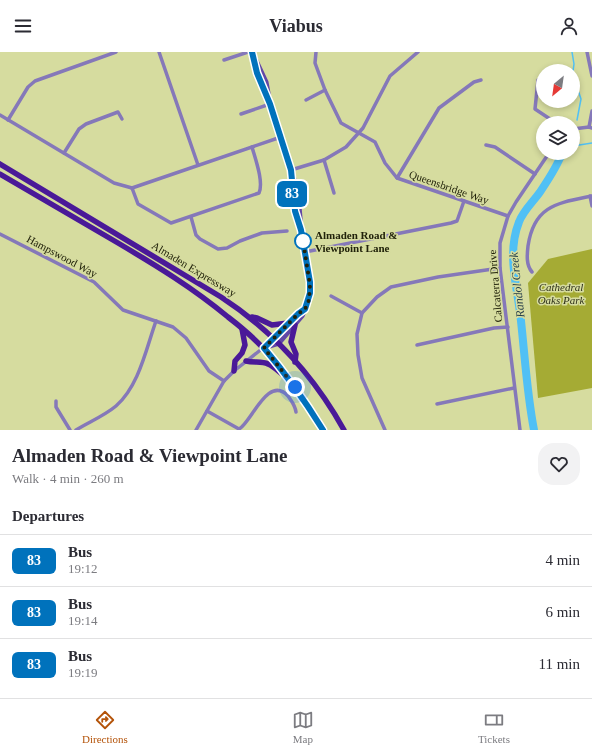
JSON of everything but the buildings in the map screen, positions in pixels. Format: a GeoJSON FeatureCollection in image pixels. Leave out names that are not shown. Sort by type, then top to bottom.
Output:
{"type":"FeatureCollection","features":[{"type":"Feature","properties":{"kind":"main road","name":"Almaden Expressway"},"geometry":{"type":"LineString","coordinates":[[0,164],[221,297],[251,317],[276,340],[295,362],[327,401],[344,430]]}},
{"type":"Feature","properties":{"kind":"main road","name":"Almaden Expressway"},"geometry":{"type":"LineString","coordinates":[[0,174],[188,286],[264,348],[309,407],[323,430]]}},
{"type":"Feature","properties":{"kind":"main road"},"geometry":{"type":"LineString","coordinates":[[251,317],[257,318],[272,325],[288,324]]}},
{"type":"Feature","properties":{"kind":"main road"},"geometry":{"type":"LineString","coordinates":[[295,325],[292,342],[296,354],[295,362]]}},
{"type":"Feature","properties":{"kind":"main road"},"geometry":{"type":"LineString","coordinates":[[234,371],[235,361],[242,353],[244,345],[242,329]]}},
{"type":"Feature","properties":{"kind":"main road"},"geometry":{"type":"LineString","coordinates":[[246,361],[254,364],[268,364],[288,378]]}},
{"type":"Feature","properties":{"kind":"street"},"geometry":{"type":"LineString","coordinates":[[8,120],[28,87],[35,81],[116,52]]}},
{"type":"Feature","properties":{"kind":"street"},"geometry":{"type":"LineString","coordinates":[[159,52],[198,165]]}},
{"type":"Feature","properties":{"kind":"street"},"geometry":{"type":"LineString","coordinates":[[224,60],[248,52]]}},
{"type":"Feature","properties":{"kind":"street"},"geometry":{"type":"LineString","coordinates":[[196,430],[224,381],[246,361],[295,325],[302,316],[310,293],[301,230],[298,194],[270,104],[260,83],[252,52]]}},
{"type":"Feature","properties":{"kind":"street","name":"Queensbridge Way"},"geometry":{"type":"LineString","coordinates":[[316,52],[315,63],[325,90],[342,123],[358,134],[375,142],[385,163],[398,178],[508,216]]}},
{"type":"Feature","properties":{"kind":"street"},"geometry":{"type":"LineString","coordinates":[[291,170],[324,160],[346,148],[363,128],[390,76],[418,52]]}},
{"type":"Feature","properties":{"kind":"street"},"geometry":{"type":"LineString","coordinates":[[588,52],[592,76]]}},
{"type":"Feature","properties":{"kind":"street"},"geometry":{"type":"LineString","coordinates":[[398,178],[439,108],[474,82],[481,80]]}},
{"type":"Feature","properties":{"kind":"street"},"geometry":{"type":"LineString","coordinates":[[306,100],[325,90]]}},
{"type":"Feature","properties":{"kind":"street"},"geometry":{"type":"LineString","coordinates":[[536,99],[535,108],[546,116]]}},
{"type":"Feature","properties":{"kind":"street"},"geometry":{"type":"LineString","coordinates":[[241,114],[270,104]]}},
{"type":"Feature","properties":{"kind":"street"},"geometry":{"type":"LineString","coordinates":[[580,129],[591,127],[592,111]]}},
{"type":"Feature","properties":{"kind":"street"},"geometry":{"type":"LineString","coordinates":[[64,153],[79,130],[86,124],[118,112],[122,119]]}},
{"type":"Feature","properties":{"kind":"street"},"geometry":{"type":"LineString","coordinates":[[0,115],[114,184],[132,188],[281,137]]}},
{"type":"Feature","properties":{"kind":"street"},"geometry":{"type":"LineString","coordinates":[[486,144],[495,147],[535,174]]}},
{"type":"Feature","properties":{"kind":"street"},"geometry":{"type":"LineString","coordinates":[[132,188],[138,204],[171,224],[259,192],[261,186],[259,172],[252,147]]}},
{"type":"Feature","properties":{"kind":"street"},"geometry":{"type":"LineString","coordinates":[[324,160],[334,193]]}},
{"type":"Feature","properties":{"kind":"street","name":"Calcaterra Drive"},"geometry":{"type":"LineString","coordinates":[[520,430],[500,268],[500,243],[508,216],[544,160]]}},
{"type":"Feature","properties":{"kind":"street"},"geometry":{"type":"LineString","coordinates":[[532,272],[528,268],[527,256],[530,234],[539,216],[554,205],[591,196],[592,206]]}},
{"type":"Feature","properties":{"kind":"street"},"geometry":{"type":"LineString","coordinates":[[305,252],[451,223],[457,221],[464,201]]}},
{"type":"Feature","properties":{"kind":"street"},"geometry":{"type":"LineString","coordinates":[[191,217],[196,235],[218,249],[227,248],[240,241],[262,233],[287,231]]}},
{"type":"Feature","properties":{"kind":"street","name":"Hampswood Way"},"geometry":{"type":"LineString","coordinates":[[0,234],[94,282],[123,310],[173,327],[186,338],[204,366],[224,381]]}},
{"type":"Feature","properties":{"kind":"street"},"geometry":{"type":"LineString","coordinates":[[385,430],[362,378],[358,355],[357,334],[362,313],[377,297],[391,287],[438,277],[500,268]]}},
{"type":"Feature","properties":{"kind":"street"},"geometry":{"type":"LineString","coordinates":[[331,296],[362,313]]}},
{"type":"Feature","properties":{"kind":"street"},"geometry":{"type":"LineString","coordinates":[[276,340],[288,324],[305,309]]}},
{"type":"Feature","properties":{"kind":"street"},"geometry":{"type":"LineString","coordinates":[[76,430],[114,407],[126,396],[134,383],[156,321]]}},
{"type":"Feature","properties":{"kind":"street"},"geometry":{"type":"LineString","coordinates":[[417,346],[494,328],[508,327]]}},
{"type":"Feature","properties":{"kind":"street"},"geometry":{"type":"LineString","coordinates":[[437,404],[514,388]]}},
{"type":"Feature","properties":{"kind":"street"},"geometry":{"type":"LineString","coordinates":[[207,411],[239,429],[246,424],[259,402],[271,393],[279,390],[285,393],[294,404],[296,412]]}},
{"type":"Feature","properties":{"kind":"street"},"geometry":{"type":"LineString","coordinates":[[56,401],[56,407],[70,430]]}},
{"type":"Feature","properties":{"kind":"green space","name":"Cathedral Oaks Park"},"geometry":{"type":"Polygon","coordinates":[[[592,249],[592,388],[538,398],[528,283],[548,259],[592,249]]]}},
{"type":"Feature","properties":{"kind":"waterway","name":"Randol Creek"},"geometry":{"type":"LineString","coordinates":[[572,52],[574,64]]}},
{"type":"Feature","properties":{"kind":"waterway","name":"Randol Creek"},"geometry":{"type":"LineString","coordinates":[[580,96],[580,104]]}},
{"type":"Feature","properties":{"kind":"waterway","name":"Randol Creek"},"geometry":{"type":"LineString","coordinates":[[578,116],[579,108]]}},
{"type":"Feature","properties":{"kind":"waterway"},"geometry":{"type":"LineString","coordinates":[[580,145],[592,143]]}},
{"type":"Feature","properties":{"kind":"waterway","name":"Randol Creek"},"geometry":{"type":"LineString","coordinates":[[534,430],[514,272],[513,247],[515,234],[521,218],[540,192],[559,160]]}},
{"type":"Feature","properties":{"kind":"bus line","name":"83"},"geometry":{"type":"LineString","coordinates":[[252,52],[260,83],[270,104],[289,161],[291,170],[292,195],[301,230],[310,282],[309,300],[305,309],[291,320],[264,348],[309,407],[323,430]]}},
{"type":"Feature","properties":{"kind":"place","name":"Almaden Road & Viewpoint Lane"},"geometry":{"type":"Point","coordinates":[303,241]}},
{"type":"Feature","properties":{"kind":"route"},"geometry":{"type":"LineString","coordinates":[[295,387],[264,348],[291,320],[305,309],[309,300],[310,285],[303,241]]}}]}
